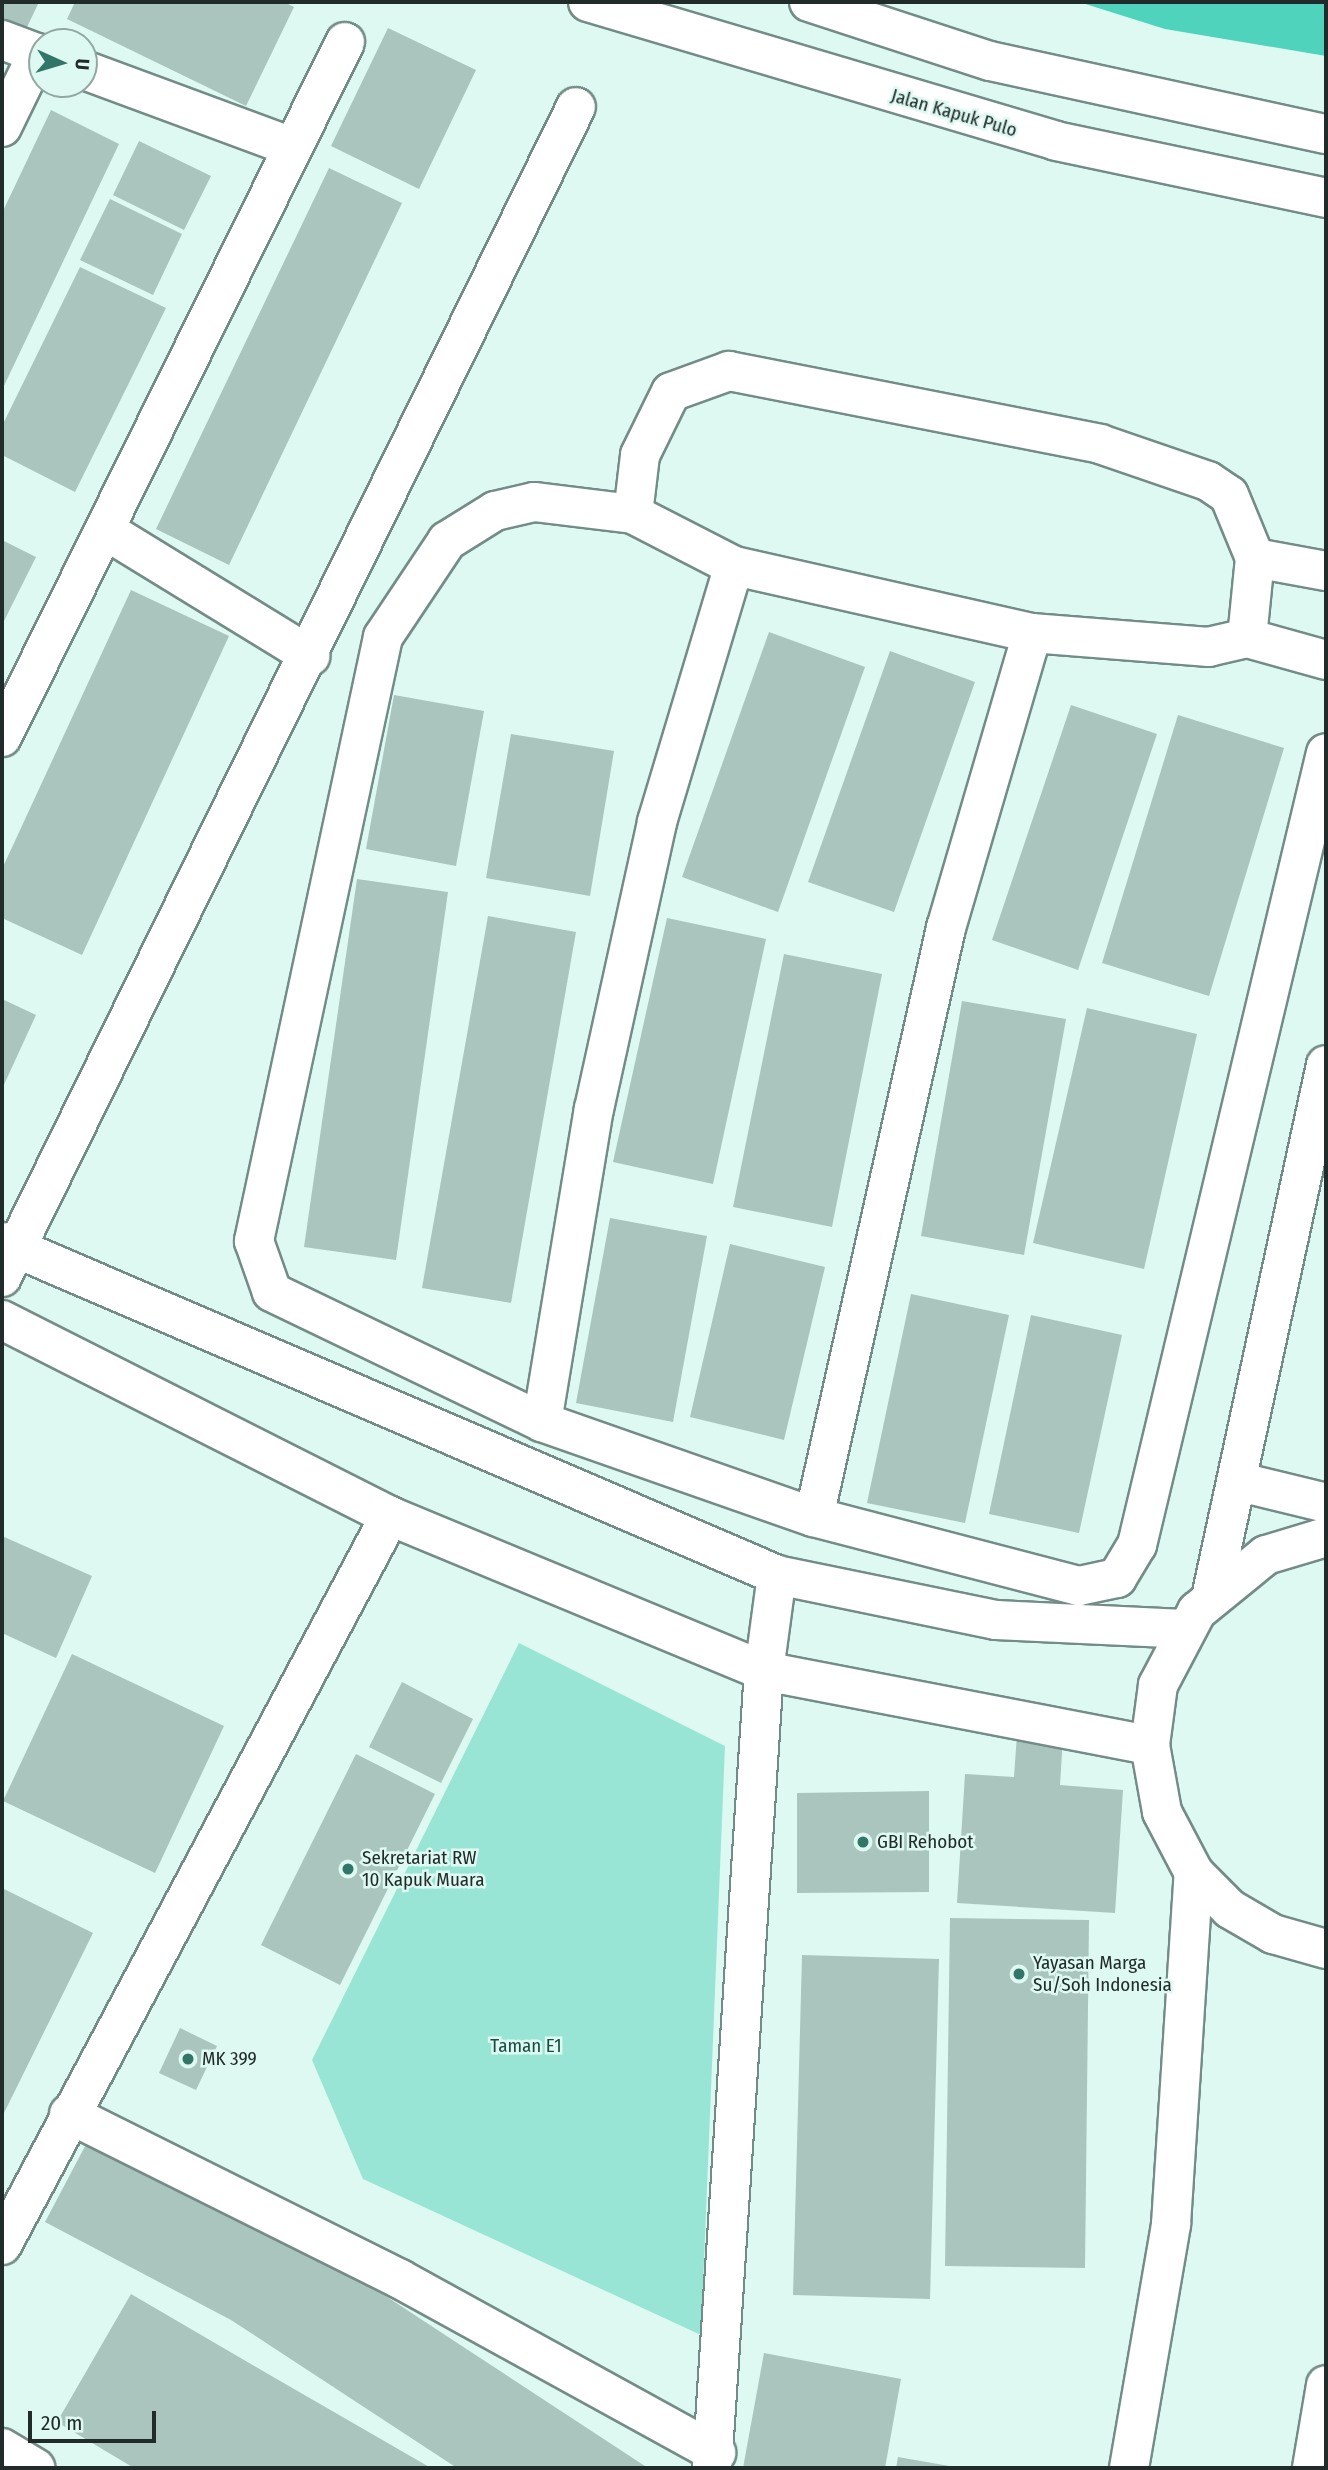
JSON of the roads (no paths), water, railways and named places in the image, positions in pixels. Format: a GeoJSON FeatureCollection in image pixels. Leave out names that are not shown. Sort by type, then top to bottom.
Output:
{"type":"FeatureCollection","features":[{"type":"Feature","properties":{"kind":"street","name":"Jalan Kapuk Pulo"},"geometry":{"type":"LineString","coordinates":[[588,2],[1056,141],[1326,198]]}},
{"type":"Feature","properties":{"kind":"street"},"geometry":{"type":"LineString","coordinates":[[810,2],[990,61],[1326,134]]}},
{"type":"Feature","properties":{"kind":"street"},"geometry":{"type":"LineString","coordinates":[[2,40],[28,50]]}},
{"type":"Feature","properties":{"kind":"street"},"geometry":{"type":"LineString","coordinates":[[2,737],[345,42]]}},
{"type":"Feature","properties":{"kind":"street"},"geometry":{"type":"LineString","coordinates":[[98,75],[292,147]]}},
{"type":"Feature","properties":{"kind":"street"},"geometry":{"type":"LineString","coordinates":[[2,127],[28,77]]}},
{"type":"Feature","properties":{"kind":"street"},"geometry":{"type":"LineString","coordinates":[[576,107],[311,656],[7,1256],[777,1575],[996,1620],[1184,1629]]}},
{"type":"Feature","properties":{"kind":"street"},"geometry":{"type":"LineString","coordinates":[[633,514],[640,456],[671,392],[729,371],[1100,444],[1208,481],[1229,495],[1255,558],[1247,638]]}},
{"type":"Feature","properties":{"kind":"street"},"geometry":{"type":"LineString","coordinates":[[1326,660],[1247,638],[1209,646],[1032,633],[734,566],[633,514],[534,502],[495,511],[447,541],[383,637],[254,1241],[272,1292],[542,1422],[814,1517],[1079,1586],[1117,1578],[1137,1545],[1326,753]]}},
{"type":"Feature","properties":{"kind":"street"},"geometry":{"type":"LineString","coordinates":[[105,530],[311,656]]}},
{"type":"Feature","properties":{"kind":"street"},"geometry":{"type":"LineString","coordinates":[[1255,558],[1326,571]]}},
{"type":"Feature","properties":{"kind":"street"},"geometry":{"type":"LineString","coordinates":[[542,1422],[593,1109],[657,822],[734,566]]}},
{"type":"Feature","properties":{"kind":"street"},"geometry":{"type":"LineString","coordinates":[[814,1517],[946,929],[1032,633]]}},
{"type":"Feature","properties":{"kind":"street"},"geometry":{"type":"LineString","coordinates":[[1212,1593],[1240,1482],[1326,1065]]}},
{"type":"Feature","properties":{"kind":"street"},"geometry":{"type":"LineString","coordinates":[[2,1320],[390,1516],[764,1671],[1150,1745]]}},
{"type":"Feature","properties":{"kind":"street"},"geometry":{"type":"LineString","coordinates":[[1240,1482],[1326,1503]]}},
{"type":"Feature","properties":{"kind":"street"},"geometry":{"type":"LineString","coordinates":[[2,2245],[69,2114],[390,1516]]}},
{"type":"Feature","properties":{"kind":"street"},"geometry":{"type":"LineString","coordinates":[[1326,1537],[1266,1555],[1212,1593],[1184,1629],[1158,1685],[1150,1745],[1161,1812],[1194,1872],[1230,1909],[1273,1934],[1326,1950]]}},
{"type":"Feature","properties":{"kind":"street"},"geometry":{"type":"LineString","coordinates":[[69,2114],[400,2279],[714,2460],[764,1671],[777,1575]]}},
{"type":"Feature","properties":{"kind":"street"},"geometry":{"type":"LineString","coordinates":[[1129,2468],[1171,2224],[1194,1872]]}},
{"type":"Feature","properties":{"kind":"street"},"geometry":{"type":"LineString","coordinates":[[1312,2468],[1326,2385]]}},
{"type":"Feature","properties":{"kind":"street"},"geometry":{"type":"LineString","coordinates":[[2,2448],[35,2468]]}},
{"type":"Feature","properties":{"kind":"place","name":"GBI Rehobot"},"geometry":{"type":"Point","coordinates":[863,1842]}},
{"type":"Feature","properties":{"kind":"place","name":"Sekretariat RW 10 Kapuk Muara"},"geometry":{"type":"Point","coordinates":[348,1869]}},
{"type":"Feature","properties":{"kind":"place","name":"Yayasan Marga Su/Soh Indonesia"},"geometry":{"type":"Point","coordinates":[1019,1974]}},
{"type":"Feature","properties":{"kind":"place","name":"MK 399"},"geometry":{"type":"Point","coordinates":[188,2059]}},
{"type":"Feature","properties":{"kind":"park label","name":"Taman E1"},"geometry":{"type":"Point","coordinates":[526,2046]}}]}
